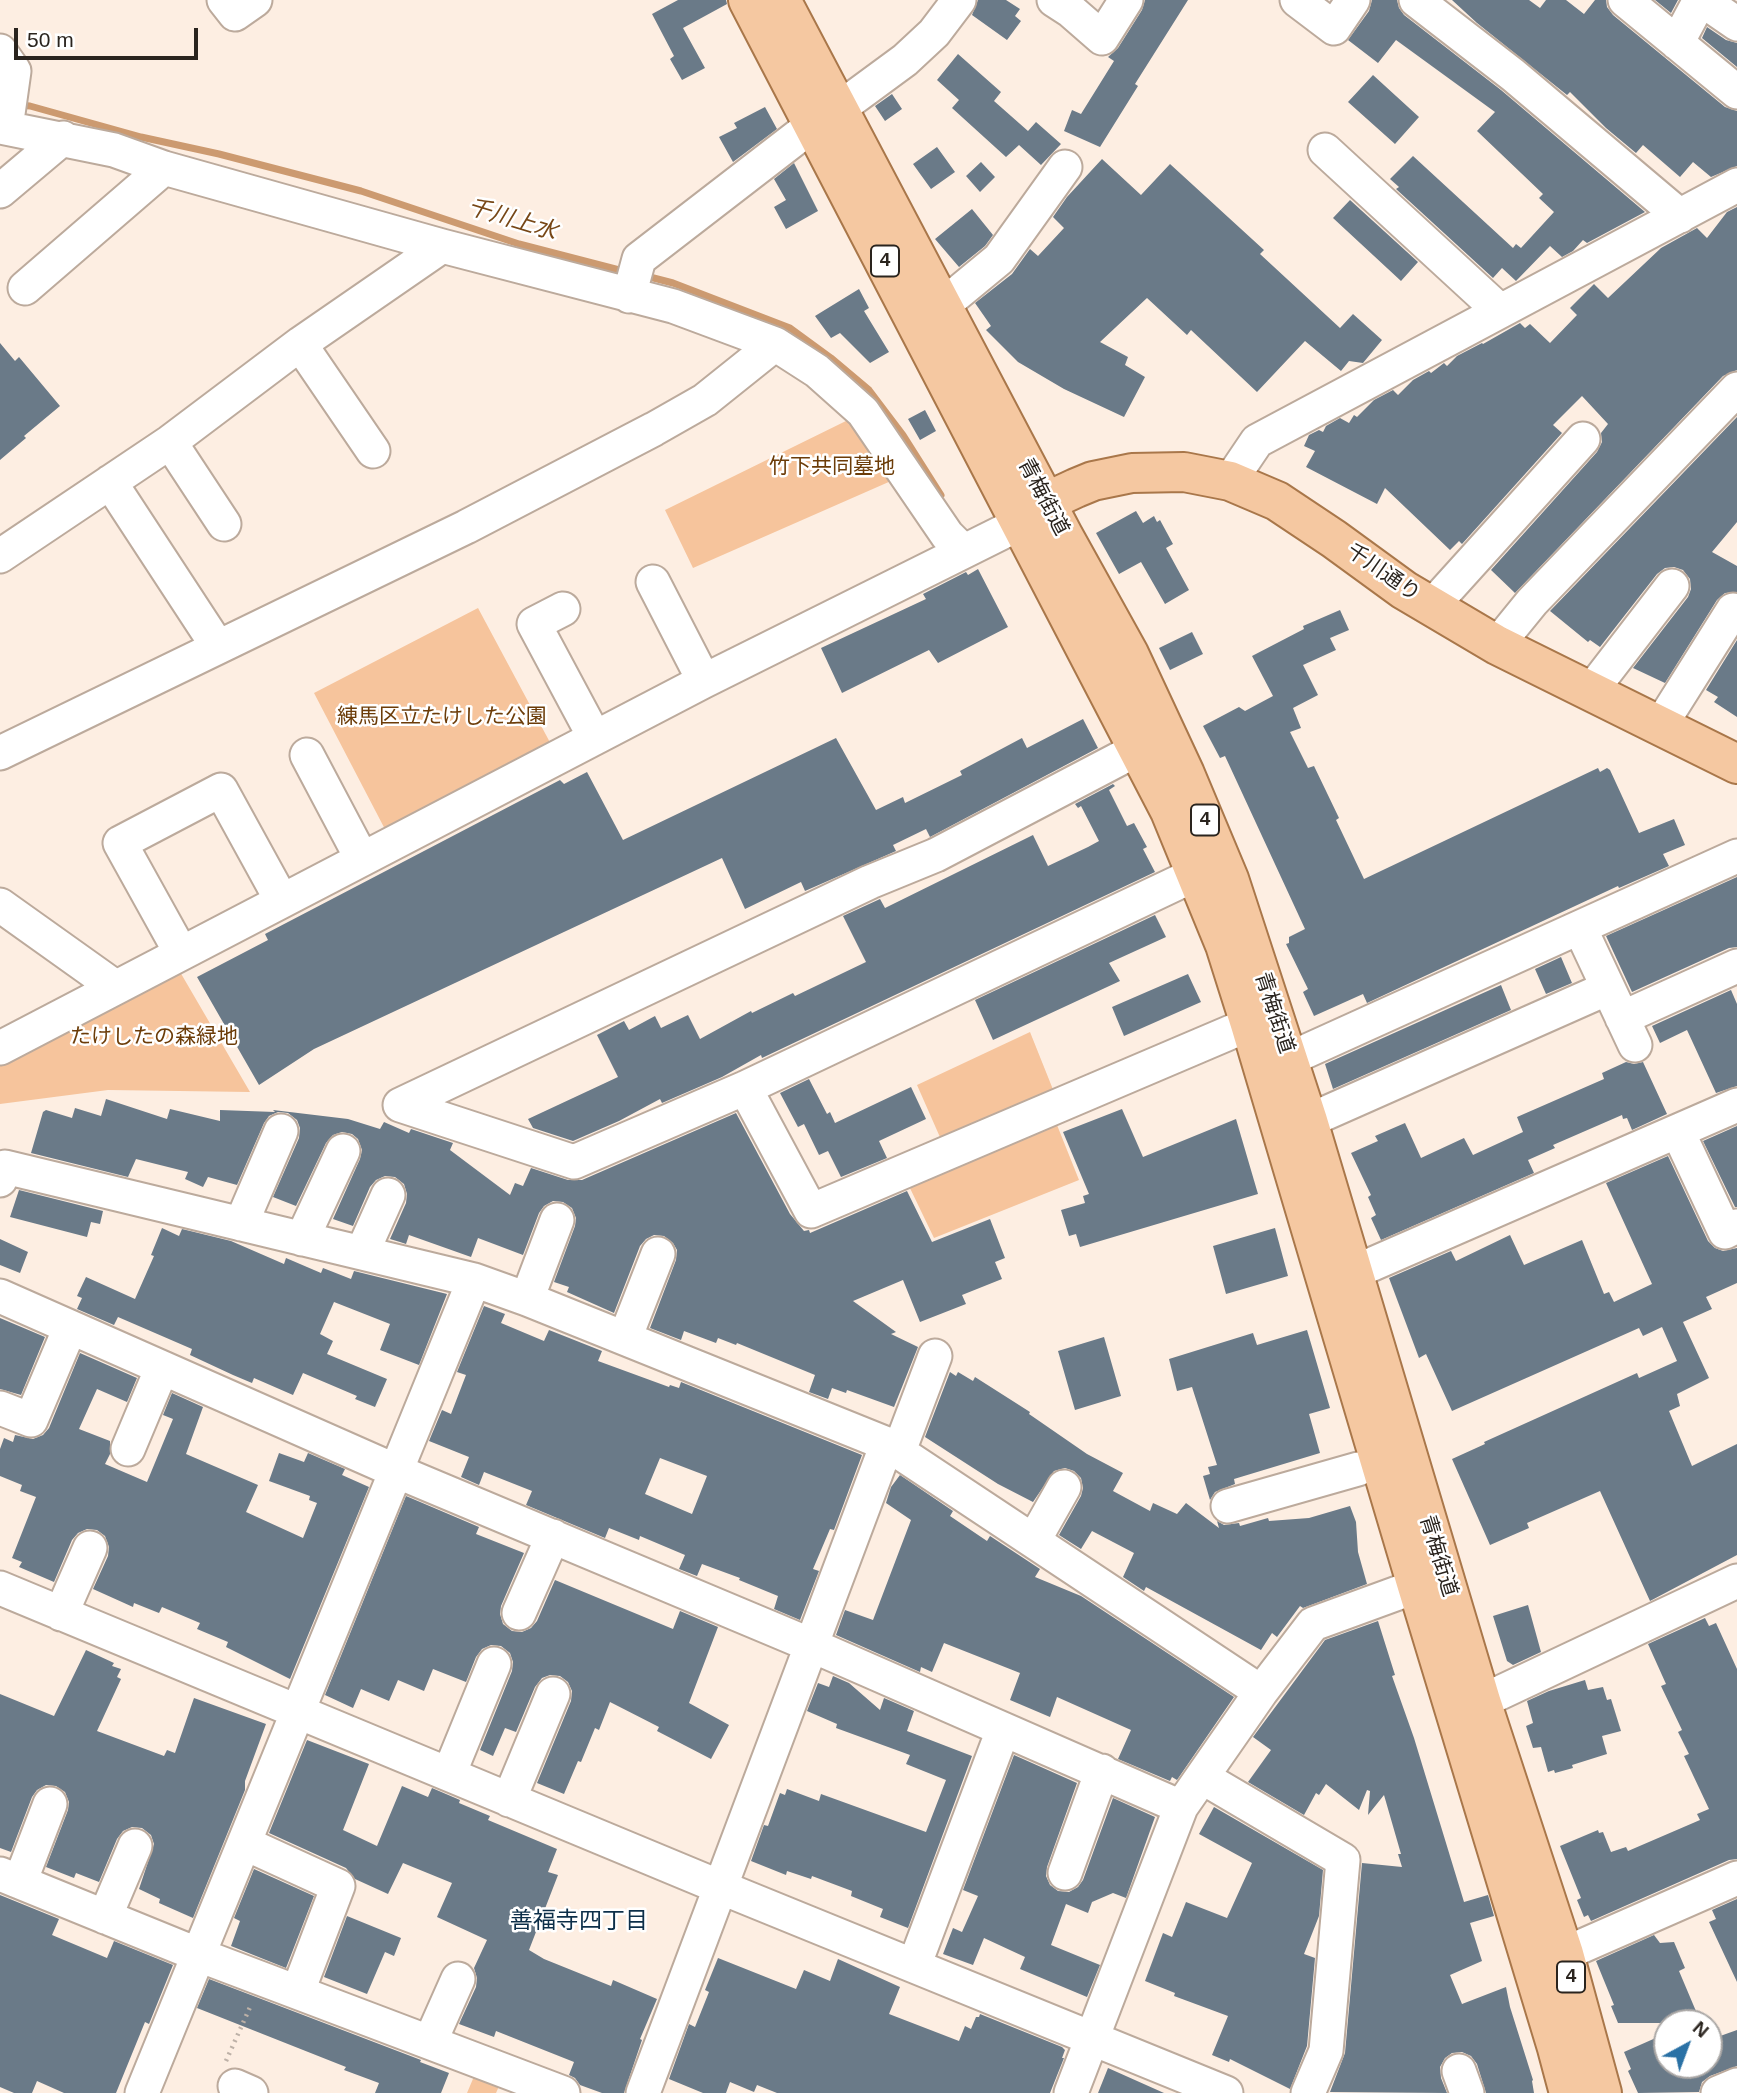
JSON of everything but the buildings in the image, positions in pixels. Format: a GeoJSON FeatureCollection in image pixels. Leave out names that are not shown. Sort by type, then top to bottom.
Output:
{"type":"FeatureCollection","features":[{"type":"Feature","properties":{"kind":"main road","name":"青梅街道"},"geometry":{"type":"LineString","coordinates":[[748,0],[825,117],[942,306],[1138,749],[1170,811],[1225,945],[1251,1024],[1417,1586],[1469,1707],[1564,1954],[1602,2093]]}},
{"type":"Feature","properties":{"kind":"main road","name":"青梅街道"},"geometry":{"type":"LineString","coordinates":[[781,0],[825,117],[1034,513],[1129,654],[1185,774],[1229,878],[1289,1059],[1352,1273],[1569,2093]]}},
{"type":"Feature","properties":{"kind":"main road","name":"千川通り"},"geometry":{"type":"LineString","coordinates":[[1034,513],[1093,481],[1132,473],[1184,472],[1230,481],[1277,500],[1404,590],[1497,645],[1737,764]]}},
{"type":"Feature","properties":{"kind":"street"},"geometry":{"type":"LineString","coordinates":[[224,0],[235,14],[254,0]]}},
{"type":"Feature","properties":{"kind":"street"},"geometry":{"type":"LineString","coordinates":[[634,280],[825,117],[905,60],[934,33],[959,0]]}},
{"type":"Feature","properties":{"kind":"street"},"geometry":{"type":"LineString","coordinates":[[1054,0],[1102,38],[1126,0]]}},
{"type":"Feature","properties":{"kind":"street"},"geometry":{"type":"LineString","coordinates":[[1297,0],[1334,28],[1353,0]]}},
{"type":"Feature","properties":{"kind":"street"},"geometry":{"type":"LineString","coordinates":[[1416,0],[1513,75],[1679,216]]}},
{"type":"Feature","properties":{"kind":"street"},"geometry":{"type":"LineString","coordinates":[[1625,0],[1737,92]]}},
{"type":"Feature","properties":{"kind":"street"},"geometry":{"type":"LineString","coordinates":[[1677,43],[1701,0],[1737,24]]}},
{"type":"Feature","properties":{"kind":"street"},"geometry":{"type":"LineString","coordinates":[[0,51],[14,71],[6,114],[63,138],[114,149],[164,168],[442,246],[634,280],[673,306],[775,344],[817,371],[863,412],[947,535],[963,551]]}},
{"type":"Feature","properties":{"kind":"street"},"geometry":{"type":"LineString","coordinates":[[0,191],[63,138]]}},
{"type":"Feature","properties":{"kind":"street"},"geometry":{"type":"LineString","coordinates":[[1325,150],[1500,311]]}},
{"type":"Feature","properties":{"kind":"street"},"geometry":{"type":"LineString","coordinates":[[942,306],[999,259],[1065,167]]}},
{"type":"Feature","properties":{"kind":"street"},"geometry":{"type":"LineString","coordinates":[[24,288],[164,168]]}},
{"type":"Feature","properties":{"kind":"street"},"geometry":{"type":"LineString","coordinates":[[1230,481],[1257,442],[1737,185]]}},
{"type":"Feature","properties":{"kind":"street"},"geometry":{"type":"LineString","coordinates":[[0,556],[170,442],[300,344],[442,246]]}},
{"type":"Feature","properties":{"kind":"street"},"geometry":{"type":"LineString","coordinates":[[300,344],[373,451]]}},
{"type":"Feature","properties":{"kind":"street"},"geometry":{"type":"LineString","coordinates":[[0,753],[466,527],[654,429],[705,400],[775,344]]}},
{"type":"Feature","properties":{"kind":"street"},"geometry":{"type":"LineString","coordinates":[[1497,645],[1532,603],[1737,389]]}},
{"type":"Feature","properties":{"kind":"street"},"geometry":{"type":"LineString","coordinates":[[1432,606],[1583,439]]}},
{"type":"Feature","properties":{"kind":"street"},"geometry":{"type":"LineString","coordinates":[[170,442],[224,524]]}},
{"type":"Feature","properties":{"kind":"street"},"geometry":{"type":"LineString","coordinates":[[110,482],[218,647]]}},
{"type":"Feature","properties":{"kind":"street"},"geometry":{"type":"LineString","coordinates":[[0,1048],[704,681],[1034,513]]}},
{"type":"Feature","properties":{"kind":"street"},"geometry":{"type":"LineString","coordinates":[[653,582],[704,681]]}},
{"type":"Feature","properties":{"kind":"street"},"geometry":{"type":"LineString","coordinates":[[1591,691],[1672,586]]}},
{"type":"Feature","properties":{"kind":"street"},"geometry":{"type":"LineString","coordinates":[[563,609],[534,624],[595,738]]}},
{"type":"Feature","properties":{"kind":"street"},"geometry":{"type":"LineString","coordinates":[[1660,726],[1732,610]]}},
{"type":"Feature","properties":{"kind":"street"},"geometry":{"type":"LineString","coordinates":[[1138,749],[936,855],[858,888],[400,1105],[574,1162],[745,1088],[1196,874]]}},
{"type":"Feature","properties":{"kind":"street"},"geometry":{"type":"LineString","coordinates":[[307,755],[362,859]]}},
{"type":"Feature","properties":{"kind":"street"},"geometry":{"type":"LineString","coordinates":[[181,953],[120,844],[221,790],[282,901]]}},
{"type":"Feature","properties":{"kind":"street"},"geometry":{"type":"LineString","coordinates":[[1289,1059],[1737,856]]}},
{"type":"Feature","properties":{"kind":"street"},"geometry":{"type":"LineString","coordinates":[[0,905],[115,987]]}},
{"type":"Feature","properties":{"kind":"street"},"geometry":{"type":"LineString","coordinates":[[1580,928],[1629,1032],[1737,966]]}},
{"type":"Feature","properties":{"kind":"street"},"geometry":{"type":"LineString","coordinates":[[1308,1121],[1608,988]]}},
{"type":"Feature","properties":{"kind":"street"},"geometry":{"type":"LineString","coordinates":[[745,1088],[811,1211],[1251,1024]]}},
{"type":"Feature","properties":{"kind":"street"},"geometry":{"type":"LineString","coordinates":[[1352,1273],[1737,1105]]}},
{"type":"Feature","properties":{"kind":"street"},"geometry":{"type":"LineString","coordinates":[[241,1224],[281,1131]]}},
{"type":"Feature","properties":{"kind":"street"},"geometry":{"type":"LineString","coordinates":[[1678,1132],[1725,1232],[1737,1226]]}},
{"type":"Feature","properties":{"kind":"street"},"geometry":{"type":"LineString","coordinates":[[302,1239],[343,1152]]}},
{"type":"Feature","properties":{"kind":"street"},"geometry":{"type":"LineString","coordinates":[[0,1180],[5,1167],[474,1280],[625,1338],[893,1447],[1261,1692]]}},
{"type":"Feature","properties":{"kind":"street"},"geometry":{"type":"LineString","coordinates":[[362,1253],[388,1195]]}},
{"type":"Feature","properties":{"kind":"street"},"geometry":{"type":"LineString","coordinates":[[527,1299],[557,1220]]}},
{"type":"Feature","properties":{"kind":"street"},"geometry":{"type":"LineString","coordinates":[[625,1338],[658,1254]]}},
{"type":"Feature","properties":{"kind":"street"},"geometry":{"type":"LineString","coordinates":[[142,2093],[474,1280]]}},
{"type":"Feature","properties":{"kind":"street"},"geometry":{"type":"LineString","coordinates":[[0,1297],[396,1471],[811,1645],[1181,1807]]}},
{"type":"Feature","properties":{"kind":"street"},"geometry":{"type":"LineString","coordinates":[[0,1408],[31,1420],[69,1328]]}},
{"type":"Feature","properties":{"kind":"street"},"geometry":{"type":"LineString","coordinates":[[643,2093],[811,1645],[893,1447],[935,1356]]}},
{"type":"Feature","properties":{"kind":"street"},"geometry":{"type":"LineString","coordinates":[[128,1449],[162,1368]]}},
{"type":"Feature","properties":{"kind":"street"},"geometry":{"type":"LineString","coordinates":[[1228,1506],[1358,1469]]}},
{"type":"Feature","properties":{"kind":"street"},"geometry":{"type":"LineString","coordinates":[[1034,1540],[1064,1487]]}},
{"type":"Feature","properties":{"kind":"street"},"geometry":{"type":"LineString","coordinates":[[519,1614],[553,1536]]}},
{"type":"Feature","properties":{"kind":"street"},"geometry":{"type":"LineString","coordinates":[[61,1614],[90,1548]]}},
{"type":"Feature","properties":{"kind":"street"},"geometry":{"type":"LineString","coordinates":[[1469,1707],[1737,1581]]}},
{"type":"Feature","properties":{"kind":"street"},"geometry":{"type":"LineString","coordinates":[[1070,2093],[1181,1807],[1261,1692],[1314,1624],[1417,1586]]}},
{"type":"Feature","properties":{"kind":"street"},"geometry":{"type":"LineString","coordinates":[[0,1588],[720,1887],[1226,2093]]}},
{"type":"Feature","properties":{"kind":"street"},"geometry":{"type":"LineString","coordinates":[[449,1774],[494,1664]]}},
{"type":"Feature","properties":{"kind":"street"},"geometry":{"type":"LineString","coordinates":[[509,1800],[553,1694]]}},
{"type":"Feature","properties":{"kind":"street"},"geometry":{"type":"LineString","coordinates":[[914,1966],[1003,1730]]}},
{"type":"Feature","properties":{"kind":"street"},"geometry":{"type":"LineString","coordinates":[[1065,1873],[1102,1771]]}},
{"type":"Feature","properties":{"kind":"street"},"geometry":{"type":"LineString","coordinates":[[1202,1777],[1343,1860],[1326,2051],[1308,2093]]}},
{"type":"Feature","properties":{"kind":"street"},"geometry":{"type":"LineString","coordinates":[[50,1804],[10,1878],[199,1955],[563,2093]]}},
{"type":"Feature","properties":{"kind":"street"},"geometry":{"type":"LineString","coordinates":[[244,1843],[338,1886],[298,1992]]}},
{"type":"Feature","properties":{"kind":"street"},"geometry":{"type":"LineString","coordinates":[[105,1917],[135,1846]]}},
{"type":"Feature","properties":{"kind":"street"},"geometry":{"type":"LineString","coordinates":[[1564,1954],[1737,1878]]}},
{"type":"Feature","properties":{"kind":"street"},"geometry":{"type":"LineString","coordinates":[[430,2042],[458,1979]]}},
{"type":"Feature","properties":{"kind":"street"},"geometry":{"type":"LineString","coordinates":[[1718,2093],[1737,2085]]}},
{"type":"Feature","properties":{"kind":"path"},"geometry":{"type":"LineString","coordinates":[[236,2082],[263,1979]]}},
{"type":"Feature","properties":{"kind":"green space","name":"竹下共同墓地"},"geometry":{"type":"Polygon","coordinates":[[[850,419],[891,481],[693,568],[665,510],[850,419]]]}},
{"type":"Feature","properties":{"kind":"green space","name":"練馬区立たけした公園"},"geometry":{"type":"Polygon","coordinates":[[[478,608],[553,748],[388,835],[314,693],[478,608]]]}},
{"type":"Feature","properties":{"kind":"green space","name":"たけしたの森緑地"},"geometry":{"type":"Polygon","coordinates":[[[176,965],[250,1092],[108,1090],[0,1104],[0,1058],[176,965]]]}},
{"type":"Feature","properties":{"kind":"green space"},"geometry":{"type":"Polygon","coordinates":[[[1030,1032],[1056,1097],[943,1144],[917,1085],[1030,1032]]]}},
{"type":"Feature","properties":{"kind":"green space"},"geometry":{"type":"Polygon","coordinates":[[[1055,1120],[1079,1180],[934,1238],[908,1184],[1055,1120]]]}},
{"type":"Feature","properties":{"kind":"green space"},"geometry":{"type":"Polygon","coordinates":[[[478,2067],[503,2077],[496,2093],[467,2093],[478,2067]]]}},
{"type":"Feature","properties":{"kind":"waterway","name":"千川上水"},"geometry":{"type":"LineString","coordinates":[[18,105],[361,191],[519,244],[627,272]]}},
{"type":"Feature","properties":{"kind":"waterway","name":"千川上水"},"geometry":{"type":"LineString","coordinates":[[642,275],[673,283],[790,328],[831,358],[869,390],[903,435],[941,495]]}},
{"type":"Feature","properties":{"kind":"district","name":"善福寺四丁目"},"geometry":{"type":"Point","coordinates":[579,1922]}}]}
